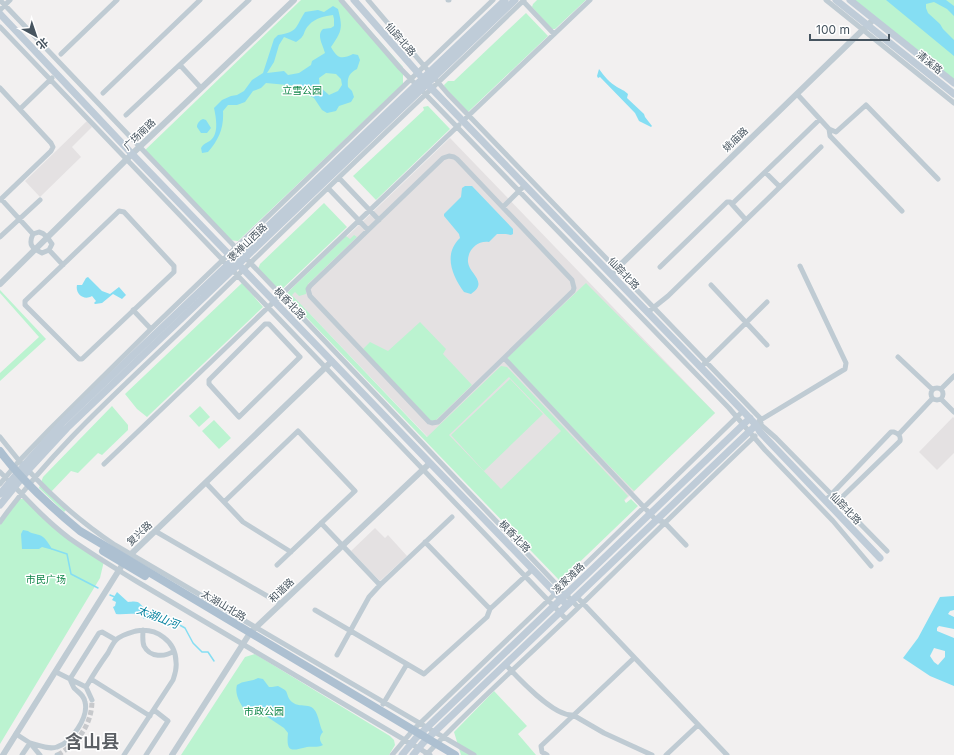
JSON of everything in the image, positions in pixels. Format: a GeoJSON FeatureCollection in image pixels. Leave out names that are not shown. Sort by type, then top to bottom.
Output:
{"type":"FeatureCollection","features":[{"type":"Feature","properties":{"kind":"main road","name":"仙踪北路"},"geometry":{"type":"LineString","coordinates":[[354,0],[427,84],[525,185],[614,271],[704,365],[743,411],[750,418],[759,422],[757,432],[880,558]]}},
{"type":"Feature","properties":{"kind":"main road","name":"褒禅山西路"},"geometry":{"type":"LineString","coordinates":[[434,77],[505,0]]}},
{"type":"Feature","properties":{"kind":"main road","name":"褒禅山西路"},"geometry":{"type":"LineString","coordinates":[[0,494],[16,474],[67,428],[242,255],[427,84],[515,0]]}},
{"type":"Feature","properties":{"kind":"main road","name":"清溪路"},"geometry":{"type":"LineString","coordinates":[[836,0],[865,28],[954,94]]}},
{"type":"Feature","properties":{"kind":"main road","name":"清溪路"},"geometry":{"type":"LineString","coordinates":[[850,0],[952,82]]}},
{"type":"Feature","properties":{"kind":"main road","name":"枫香北路"},"geometry":{"type":"LineString","coordinates":[[0,14],[54,77],[130,157],[236,261],[533,569],[561,594],[572,601]]}},
{"type":"Feature","properties":{"kind":"main road"},"geometry":{"type":"LineString","coordinates":[[944,86],[952,82]]}},
{"type":"Feature","properties":{"kind":"main road","name":"凌家滩路"},"geometry":{"type":"LineString","coordinates":[[402,755],[427,727],[551,603],[650,514],[750,418]]}},
{"type":"Feature","properties":{"kind":"main road","name":"凌家滩路"},"geometry":{"type":"LineString","coordinates":[[416,739],[434,732],[656,520],[757,432]]}},
{"type":"Feature","properties":{"kind":"main road","name":"太湖山北路"},"geometry":{"type":"LineString","coordinates":[[0,451],[16,474]]}},
{"type":"Feature","properties":{"kind":"main road","name":"太湖山北路"},"geometry":{"type":"LineString","coordinates":[[0,460],[80,531],[125,562],[380,710],[430,751],[444,755]]}},
{"type":"Feature","properties":{"kind":"main road","name":"褒禅山西路"},"geometry":{"type":"LineString","coordinates":[[0,505],[16,474]]}},
{"type":"Feature","properties":{"kind":"main road","name":"太湖山北路"},"geometry":{"type":"LineString","coordinates":[[249,635],[416,739]]}},
{"type":"Feature","properties":{"kind":"main road","name":"凌家滩路"},"geometry":{"type":"LineString","coordinates":[[413,755],[416,739]]}},
{"type":"Feature","properties":{"kind":"main road","name":"太湖山北路"},"geometry":{"type":"LineString","coordinates":[[430,751],[455,755]]}},
{"type":"Feature","properties":{"kind":"street"},"geometry":{"type":"LineString","coordinates":[[1,1],[10,0]]}},
{"type":"Feature","properties":{"kind":"street"},"geometry":{"type":"LineString","coordinates":[[61,54],[117,0]]}},
{"type":"Feature","properties":{"kind":"street"},"geometry":{"type":"LineString","coordinates":[[103,93],[200,0]]}},
{"type":"Feature","properties":{"kind":"street"},"geometry":{"type":"LineString","coordinates":[[126,115],[249,0]]}},
{"type":"Feature","properties":{"kind":"street","name":"广场南路"},"geometry":{"type":"LineString","coordinates":[[0,284],[139,147],[294,0]]}},
{"type":"Feature","properties":{"kind":"street"},"geometry":{"type":"LineString","coordinates":[[341,0],[400,68],[743,424],[757,432],[776,438],[887,552]]}},
{"type":"Feature","properties":{"kind":"street"},"geometry":{"type":"LineString","coordinates":[[368,0],[424,66],[614,271]]}},
{"type":"Feature","properties":{"kind":"street"},"geometry":{"type":"LineString","coordinates":[[0,522],[27,485],[230,267],[417,72],[493,0]]}},
{"type":"Feature","properties":{"kind":"street"},"geometry":{"type":"LineString","coordinates":[[434,77],[524,0],[554,34]]}},
{"type":"Feature","properties":{"kind":"street"},"geometry":{"type":"LineString","coordinates":[[104,464],[590,0]]}},
{"type":"Feature","properties":{"kind":"street"},"geometry":{"type":"LineString","coordinates":[[826,0],[865,28],[954,103]]}},
{"type":"Feature","properties":{"kind":"street"},"geometry":{"type":"LineString","coordinates":[[0,10],[1,1]]}},
{"type":"Feature","properties":{"kind":"street"},"geometry":{"type":"LineString","coordinates":[[1,1],[561,594],[644,507],[743,411]]}},
{"type":"Feature","properties":{"kind":"street","name":"姚庙路"},"geometry":{"type":"LineString","coordinates":[[614,271],[874,19]]}},
{"type":"Feature","properties":{"kind":"street"},"geometry":{"type":"LineString","coordinates":[[0,27],[54,77],[20,109]]}},
{"type":"Feature","properties":{"kind":"street"},"geometry":{"type":"LineString","coordinates":[[180,65],[202,88]]}},
{"type":"Feature","properties":{"kind":"street"},"geometry":{"type":"LineString","coordinates":[[0,88],[53,147],[51,152],[0,199],[33,234]]}},
{"type":"Feature","properties":{"kind":"street"},"geometry":{"type":"LineString","coordinates":[[242,255],[339,178],[421,89]]}},
{"type":"Feature","properties":{"kind":"street"},"geometry":{"type":"LineString","coordinates":[[797,94],[829,129],[836,132],[866,105],[938,179]]}},
{"type":"Feature","properties":{"kind":"street"},"geometry":{"type":"LineString","coordinates":[[732,204],[820,119]]}},
{"type":"Feature","properties":{"kind":"street"},"geometry":{"type":"LineString","coordinates":[[829,129],[830,136],[902,211]]}},
{"type":"Feature","properties":{"kind":"street"},"geometry":{"type":"LineString","coordinates":[[651,310],[668,296],[821,147]]}},
{"type":"Feature","properties":{"kind":"street"},"geometry":{"type":"LineString","coordinates":[[454,156],[503,207],[572,280],[574,288],[573,291],[438,422],[429,422],[310,296],[308,293],[310,286],[443,158],[454,156]]}},
{"type":"Feature","properties":{"kind":"street"},"geometry":{"type":"LineString","coordinates":[[130,157],[230,267],[566,619]]}},
{"type":"Feature","properties":{"kind":"street"},"geometry":{"type":"LineString","coordinates":[[765,172],[780,187]]}},
{"type":"Feature","properties":{"kind":"street"},"geometry":{"type":"LineString","coordinates":[[339,178],[379,220]]}},
{"type":"Feature","properties":{"kind":"street"},"geometry":{"type":"LineString","coordinates":[[503,207],[525,185]]}},
{"type":"Feature","properties":{"kind":"street"},"geometry":{"type":"LineString","coordinates":[[328,188],[368,230]]}},
{"type":"Feature","properties":{"kind":"street"},"geometry":{"type":"LineString","coordinates":[[0,237],[40,200]]}},
{"type":"Feature","properties":{"kind":"street"},"geometry":{"type":"LineString","coordinates":[[660,267],[727,202],[730,202],[746,220]]}},
{"type":"Feature","properties":{"kind":"street"},"geometry":{"type":"LineString","coordinates":[[119,211],[124,212],[174,266],[175,269],[174,272],[133,310],[82,359],[76,358],[24,303],[119,211]]}},
{"type":"Feature","properties":{"kind":"street"},"geometry":{"type":"LineString","coordinates":[[39,232],[48,238],[52,244],[49,250],[42,253],[36,250],[31,244],[30,240],[33,234],[39,232]]}},
{"type":"Feature","properties":{"kind":"street"},"geometry":{"type":"LineString","coordinates":[[49,250],[63,265]]}},
{"type":"Feature","properties":{"kind":"street"},"geometry":{"type":"LineString","coordinates":[[767,302],[704,365],[759,422],[845,368],[846,363],[800,266]]}},
{"type":"Feature","properties":{"kind":"street"},"geometry":{"type":"LineString","coordinates":[[0,484],[16,474],[150,328],[230,267]]}},
{"type":"Feature","properties":{"kind":"street"},"geometry":{"type":"LineString","coordinates":[[711,285],[767,345]]}},
{"type":"Feature","properties":{"kind":"street"},"geometry":{"type":"LineString","coordinates":[[133,310],[150,328]]}},
{"type":"Feature","properties":{"kind":"street"},"geometry":{"type":"LineString","coordinates":[[265,324],[269,324],[300,358],[239,417],[208,382],[235,354],[265,324]]}},
{"type":"Feature","properties":{"kind":"street"},"geometry":{"type":"LineString","coordinates":[[228,346],[235,354]]}},
{"type":"Feature","properties":{"kind":"street"},"geometry":{"type":"LineString","coordinates":[[898,357],[932,389],[940,389],[954,376]]}},
{"type":"Feature","properties":{"kind":"street"},"geometry":{"type":"LineString","coordinates":[[504,358],[650,514],[656,520],[664,522],[686,545]]}},
{"type":"Feature","properties":{"kind":"street","name":"复兴路"},"geometry":{"type":"LineString","coordinates":[[3,755],[125,562],[155,531],[332,361]]}},
{"type":"Feature","properties":{"kind":"street"},"geometry":{"type":"LineString","coordinates":[[932,389],[930,393],[932,399]]}},
{"type":"Feature","properties":{"kind":"street"},"geometry":{"type":"LineString","coordinates":[[940,389],[943,395],[941,399]]}},
{"type":"Feature","properties":{"kind":"street"},"geometry":{"type":"LineString","coordinates":[[932,399],[941,399]]}},
{"type":"Feature","properties":{"kind":"street"},"geometry":{"type":"LineString","coordinates":[[899,434],[932,399]]}},
{"type":"Feature","properties":{"kind":"street"},"geometry":{"type":"LineString","coordinates":[[941,399],[954,412]]}},
{"type":"Feature","properties":{"kind":"street"},"geometry":{"type":"LineString","coordinates":[[224,502],[298,431],[355,491],[277,565]]}},
{"type":"Feature","properties":{"kind":"street"},"geometry":{"type":"LineString","coordinates":[[416,739],[430,751],[757,432]]}},
{"type":"Feature","properties":{"kind":"street"},"geometry":{"type":"LineString","coordinates":[[757,432],[871,566]]}},
{"type":"Feature","properties":{"kind":"street"},"geometry":{"type":"LineString","coordinates":[[825,501],[891,432],[899,434]]}},
{"type":"Feature","properties":{"kind":"street"},"geometry":{"type":"LineString","coordinates":[[831,507],[900,441],[901,437],[899,434]]}},
{"type":"Feature","properties":{"kind":"street"},"geometry":{"type":"LineString","coordinates":[[0,437],[16,474],[27,485],[49,521],[69,538],[125,562],[249,635],[384,702],[474,755]]}},
{"type":"Feature","properties":{"kind":"street","name":"和谐路"},"geometry":{"type":"LineString","coordinates":[[172,755],[249,635],[430,463]]}},
{"type":"Feature","properties":{"kind":"street"},"geometry":{"type":"LineString","coordinates":[[0,472],[16,474]]}},
{"type":"Feature","properties":{"kind":"street"},"geometry":{"type":"LineString","coordinates":[[206,483],[243,522],[291,552]]}},
{"type":"Feature","properties":{"kind":"street"},"geometry":{"type":"LineString","coordinates":[[337,655],[368,598],[452,517]]}},
{"type":"Feature","properties":{"kind":"street"},"geometry":{"type":"LineString","coordinates":[[321,523],[380,585]]}},
{"type":"Feature","properties":{"kind":"street"},"geometry":{"type":"LineString","coordinates":[[155,531],[281,604]]}},
{"type":"Feature","properties":{"kind":"street"},"geometry":{"type":"LineString","coordinates":[[425,542],[490,609]]}},
{"type":"Feature","properties":{"kind":"street"},"geometry":{"type":"LineString","coordinates":[[315,610],[424,674],[487,617],[490,609],[533,569]]}},
{"type":"Feature","properties":{"kind":"street"},"geometry":{"type":"LineString","coordinates":[[572,601],[580,605],[634,658],[727,755]]}},
{"type":"Feature","properties":{"kind":"street"},"geometry":{"type":"LineString","coordinates":[[392,755],[416,739],[420,723],[551,603]]}},
{"type":"Feature","properties":{"kind":"street"},"geometry":{"type":"LineString","coordinates":[[143,630],[144,646],[150,652],[158,656],[168,655],[174,651]]}},
{"type":"Feature","properties":{"kind":"street"},"geometry":{"type":"LineString","coordinates":[[86,687],[116,640],[129,633],[143,630],[153,631],[163,636],[174,651],[176,669],[173,680],[124,755]]}},
{"type":"Feature","properties":{"kind":"street"},"geometry":{"type":"LineString","coordinates":[[70,679],[99,633],[102,632],[116,640]]}},
{"type":"Feature","properties":{"kind":"street"},"geometry":{"type":"LineString","coordinates":[[547,755],[542,752],[541,746],[634,658]]}},
{"type":"Feature","properties":{"kind":"street"},"geometry":{"type":"LineString","coordinates":[[380,710],[407,664]]}},
{"type":"Feature","properties":{"kind":"street"},"geometry":{"type":"LineString","coordinates":[[505,664],[544,703],[568,716],[573,715],[652,755]]}},
{"type":"Feature","properties":{"kind":"street"},"geometry":{"type":"LineString","coordinates":[[56,672],[86,687],[92,700]]}},
{"type":"Feature","properties":{"kind":"street"},"geometry":{"type":"LineString","coordinates":[[16,734],[30,743],[44,747],[56,748],[66,743],[80,725],[86,713],[86,703],[82,694],[74,688],[70,679]]}},
{"type":"Feature","properties":{"kind":"street"},"geometry":{"type":"LineString","coordinates":[[91,679],[150,716]]}},
{"type":"Feature","properties":{"kind":"street"},"geometry":{"type":"LineString","coordinates":[[146,755],[168,721],[154,710]]}},
{"type":"Feature","properties":{"kind":"street"},"geometry":{"type":"LineString","coordinates":[[666,755],[698,725]]}},
{"type":"Feature","properties":{"kind":"street"},"geometry":{"type":"LineString","coordinates":[[22,755],[30,743]]}},
{"type":"Feature","properties":{"kind":"street"},"geometry":{"type":"LineString","coordinates":[[30,743],[40,755]]}},
{"type":"Feature","properties":{"kind":"shaded area"},"geometry":{"type":"Polygon","coordinates":[[[87,121],[92,127],[72,147],[81,157],[40,197],[25,181],[87,121]]]}},
{"type":"Feature","properties":{"kind":"shaded area"},"geometry":{"type":"Polygon","coordinates":[[[450,138],[715,413],[554,569],[289,292],[450,138]]]}},
{"type":"Feature","properties":{"kind":"shaded area"},"geometry":{"type":"Polygon","coordinates":[[[953,417],[954,453],[937,470],[919,452],[953,417]]]}},
{"type":"Feature","properties":{"kind":"shaded area"},"geometry":{"type":"Polygon","coordinates":[[[375,528],[385,538],[388,535],[407,556],[380,581],[351,551],[375,528]]]}},
{"type":"Feature","properties":{"kind":"green space","name":"立雪公园"},"geometry":{"type":"Polygon","coordinates":[[[301,0],[343,0],[403,67],[403,84],[238,241],[229,240],[143,152],[301,0]]]}},
{"type":"Feature","properties":{"kind":"green space"},"geometry":{"type":"Polygon","coordinates":[[[537,0],[586,0],[555,29],[552,29],[532,7],[537,0]]]}},
{"type":"Feature","properties":{"kind":"green space"},"geometry":{"type":"Polygon","coordinates":[[[850,0],[954,0],[954,83],[850,0]]]}},
{"type":"Feature","properties":{"kind":"green space"},"geometry":{"type":"Polygon","coordinates":[[[526,13],[548,36],[468,112],[445,88],[444,85],[448,81],[454,81],[526,13]]]}},
{"type":"Feature","properties":{"kind":"green space"},"geometry":{"type":"Polygon","coordinates":[[[428,106],[450,129],[376,200],[353,176],[424,110],[423,107],[428,106]]]}},
{"type":"Feature","properties":{"kind":"green space"},"geometry":{"type":"Polygon","coordinates":[[[324,203],[347,227],[279,292],[258,269],[260,264],[324,203]]]}},
{"type":"Feature","properties":{"kind":"green space"},"geometry":{"type":"Polygon","coordinates":[[[354,235],[357,237],[308,284],[306,294],[299,296],[295,292],[292,295],[427,437],[501,366],[507,367],[628,496],[624,500],[626,503],[631,499],[638,506],[560,581],[285,295],[346,236],[350,239],[354,235]],[[509,377],[449,435],[501,489],[561,431],[509,377]]]}},
{"type":"Feature","properties":{"kind":"green space"},"geometry":{"type":"Polygon","coordinates":[[[242,283],[263,307],[147,417],[137,409],[125,394],[242,283]]]}},
{"type":"Feature","properties":{"kind":"green space"},"geometry":{"type":"Polygon","coordinates":[[[586,283],[715,413],[634,491],[507,361],[508,357],[586,283]]]}},
{"type":"Feature","properties":{"kind":"green space"},"geometry":{"type":"Polygon","coordinates":[[[0,290],[46,339],[0,381],[0,373],[39,337],[0,293],[0,290]]]}},
{"type":"Feature","properties":{"kind":"green space"},"geometry":{"type":"Polygon","coordinates":[[[420,322],[446,349],[443,354],[472,385],[436,420],[431,421],[363,349],[370,342],[388,351],[420,322]]]}},
{"type":"Feature","properties":{"kind":"green space"},"geometry":{"type":"Polygon","coordinates":[[[510,379],[543,414],[484,471],[451,435],[510,379]]]}},
{"type":"Feature","properties":{"kind":"green space"},"geometry":{"type":"Polygon","coordinates":[[[112,406],[128,425],[128,430],[102,455],[98,453],[78,473],[71,471],[50,493],[66,510],[64,512],[39,488],[43,477],[112,406]]]}},
{"type":"Feature","properties":{"kind":"green space"},"geometry":{"type":"Polygon","coordinates":[[[200,406],[210,417],[199,427],[189,416],[200,406]]]}},
{"type":"Feature","properties":{"kind":"green space"},"geometry":{"type":"Polygon","coordinates":[[[214,420],[231,438],[219,449],[202,431],[214,420]]]}},
{"type":"Feature","properties":{"kind":"green space","name":"市民广场"},"geometry":{"type":"Polygon","coordinates":[[[19,499],[26,499],[47,521],[104,561],[100,578],[0,744],[0,525],[19,499]]]}},
{"type":"Feature","properties":{"kind":"green space","name":"市政公园"},"geometry":{"type":"Polygon","coordinates":[[[255,654],[390,736],[394,740],[395,745],[389,755],[181,755],[245,657],[255,654]]]}},
{"type":"Feature","properties":{"kind":"green space"},"geometry":{"type":"Polygon","coordinates":[[[494,691],[527,726],[518,734],[536,755],[461,755],[454,732],[494,691]]]}},
{"type":"Feature","properties":{"kind":"water"},"geometry":{"type":"Polygon","coordinates":[[[886,0],[946,0],[954,6],[954,16],[947,9],[934,2],[926,4],[928,13],[954,40],[954,56],[886,0]]]}},
{"type":"Feature","properties":{"kind":"water"},"geometry":{"type":"Polygon","coordinates":[[[333,6],[338,9],[341,25],[339,33],[331,47],[335,54],[340,57],[353,54],[358,55],[360,60],[357,69],[350,74],[348,78],[348,87],[352,91],[354,97],[351,102],[339,106],[336,111],[327,113],[322,110],[314,98],[304,93],[298,86],[266,83],[261,88],[253,91],[245,102],[237,105],[228,105],[223,111],[223,123],[218,138],[208,152],[202,153],[201,148],[214,137],[216,129],[216,116],[214,108],[222,100],[244,91],[252,80],[263,73],[274,39],[278,35],[285,34],[296,28],[305,12],[318,10],[324,12],[333,6]],[[333,15],[320,18],[311,23],[307,27],[302,37],[296,42],[284,37],[279,45],[274,62],[267,73],[284,71],[288,75],[299,73],[311,65],[312,61],[325,53],[320,34],[323,29],[334,26],[333,15]],[[326,73],[319,78],[320,87],[329,95],[338,91],[342,85],[341,79],[336,74],[326,73]]]}},
{"type":"Feature","properties":{"kind":"water"},"geometry":{"type":"Polygon","coordinates":[[[599,69],[605,77],[628,94],[627,98],[644,114],[652,126],[651,127],[639,121],[635,113],[600,77],[598,78],[597,76],[599,69]]]}},
{"type":"Feature","properties":{"kind":"water"},"geometry":{"type":"Polygon","coordinates":[[[203,119],[206,120],[211,128],[207,133],[201,133],[197,127],[199,122],[203,119]]]}},
{"type":"Feature","properties":{"kind":"water"},"geometry":{"type":"Polygon","coordinates":[[[465,186],[472,186],[513,229],[513,234],[511,235],[497,234],[489,242],[477,244],[471,250],[468,262],[477,278],[478,286],[471,294],[464,292],[453,272],[451,265],[452,251],[460,238],[459,234],[444,216],[444,214],[461,197],[462,188],[465,186]]]}},
{"type":"Feature","properties":{"kind":"water"},"geometry":{"type":"Polygon","coordinates":[[[88,277],[102,291],[110,294],[119,287],[126,295],[122,299],[113,294],[102,303],[95,304],[94,303],[96,301],[92,296],[86,298],[83,297],[77,291],[77,285],[82,285],[88,277]]]}},
{"type":"Feature","properties":{"kind":"water"},"geometry":{"type":"Polygon","coordinates":[[[23,530],[43,537],[53,550],[42,547],[39,549],[22,549],[21,534],[23,530]]]}},
{"type":"Feature","properties":{"kind":"water"},"geometry":{"type":"Polygon","coordinates":[[[117,592],[128,602],[135,601],[139,603],[147,611],[158,618],[153,620],[147,618],[144,619],[143,616],[136,614],[116,614],[113,607],[115,606],[116,602],[112,600],[117,592]]]}},
{"type":"Feature","properties":{"kind":"water"},"geometry":{"type":"Polygon","coordinates":[[[954,596],[954,610],[950,611],[948,614],[954,617],[954,629],[939,626],[937,631],[954,638],[954,686],[930,676],[903,658],[918,638],[940,597],[954,596]],[[934,648],[930,656],[938,665],[945,657],[945,651],[934,648]]]}},
{"type":"Feature","properties":{"kind":"water"},"geometry":{"type":"Polygon","coordinates":[[[258,678],[263,679],[269,687],[278,686],[286,691],[290,700],[294,703],[312,707],[318,716],[323,732],[320,738],[323,745],[293,750],[289,747],[288,733],[284,728],[260,712],[247,712],[242,707],[236,692],[237,685],[242,682],[258,678]]]}},
{"type":"Feature","properties":{"kind":"waterway","name":"太湖山河"},"geometry":{"type":"LineString","coordinates":[[52,549],[67,554],[71,574],[98,588]]}},
{"type":"Feature","properties":{"kind":"waterway","name":"太湖山河"},"geometry":{"type":"LineString","coordinates":[[110,595],[115,597]]}},
{"type":"Feature","properties":{"kind":"waterway","name":"太湖山河"},"geometry":{"type":"LineString","coordinates":[[156,617],[167,618],[185,628],[193,643],[202,652],[208,652],[214,661]]}},
{"type":"Feature","properties":{"kind":"tunnel"},"geometry":{"type":"LineString","coordinates":[[58,755],[72,744],[83,732],[90,717],[92,700]]}},
{"type":"Feature","properties":{"kind":"district","name":"含山县"},"geometry":{"type":"Point","coordinates":[92,741]}}]}
